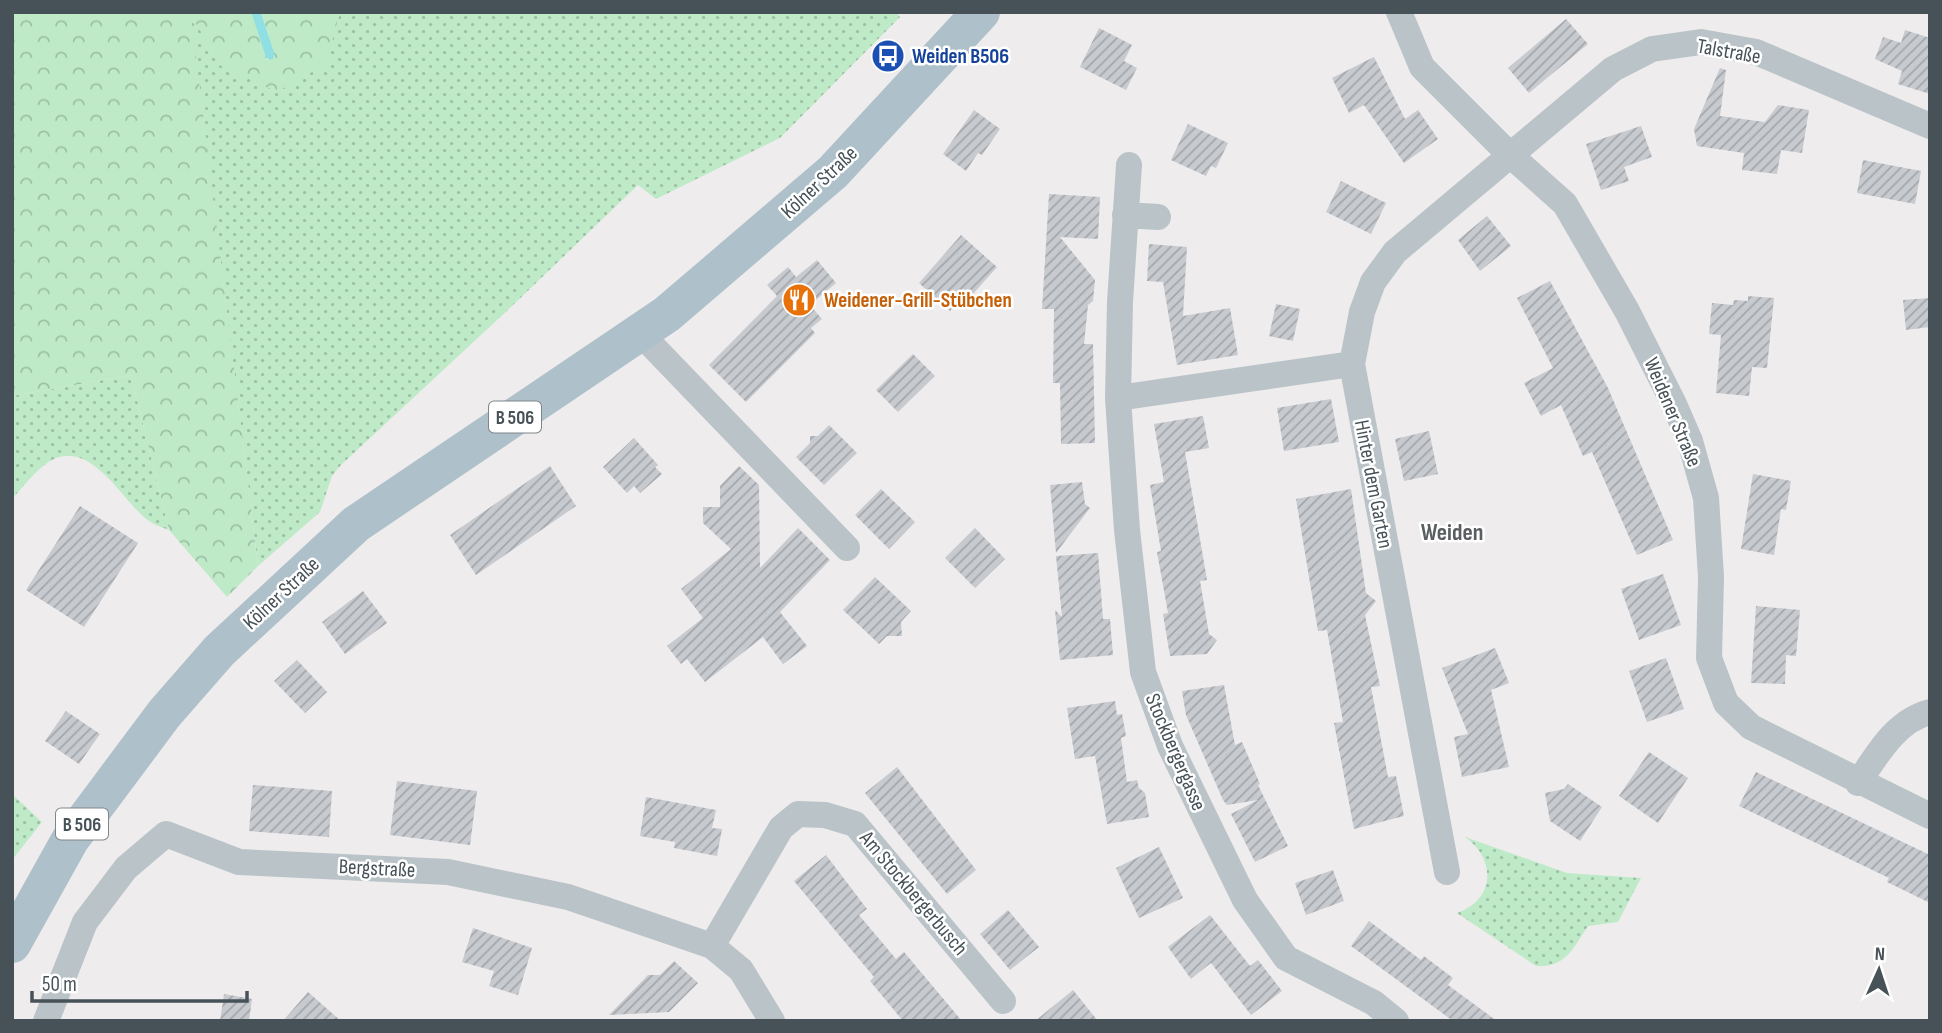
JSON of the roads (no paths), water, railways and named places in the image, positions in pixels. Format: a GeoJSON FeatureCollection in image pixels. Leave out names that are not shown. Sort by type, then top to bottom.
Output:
{"type":"FeatureCollection","features":[{"type":"Feature","properties":{"kind":"main road","name":"Kölner Straße"},"geometry":{"type":"LineString","coordinates":[[12,944],[70,840],[164,713],[219,651],[356,524],[667,314],[833,172],[981,12]]}},
{"type":"Feature","properties":{"kind":"street","name":"Weidener Straße"},"geometry":{"type":"LineString","coordinates":[[1399,12],[1422,67],[1509,154],[1565,204],[1628,311],[1690,441],[1706,498],[1710,577],[1709,658],[1726,702],[1751,727],[1858,783],[1930,816]]}},
{"type":"Feature","properties":{"kind":"street","name":"Talstraße"},"geometry":{"type":"LineString","coordinates":[[1509,154],[1614,69],[1651,49],[1701,42],[1756,52],[1930,126]]}},
{"type":"Feature","properties":{"kind":"street","name":"Hinter dem Garten"},"geometry":{"type":"LineString","coordinates":[[1447,872],[1352,364],[1362,312],[1373,282],[1395,252],[1509,154]]}},
{"type":"Feature","properties":{"kind":"street","name":"Stockbergergasse"},"geometry":{"type":"LineString","coordinates":[[1129,165],[1118,398],[1127,530],[1143,672],[1170,746],[1245,900],[1286,958],[1374,1003],[1396,1021]]}},
{"type":"Feature","properties":{"kind":"street"},"geometry":{"type":"LineString","coordinates":[[1125,215],[1158,217]]}},
{"type":"Feature","properties":{"kind":"street"},"geometry":{"type":"LineString","coordinates":[[640,333],[847,548]]}},
{"type":"Feature","properties":{"kind":"street"},"geometry":{"type":"LineString","coordinates":[[1118,398],[1352,364]]}},
{"type":"Feature","properties":{"kind":"street"},"geometry":{"type":"LineString","coordinates":[[1858,783],[1892,734],[1920,714],[1930,712]]}},
{"type":"Feature","properties":{"kind":"street","name":"Am Stockbergerbusch"},"geometry":{"type":"LineString","coordinates":[[712,946],[781,828],[798,814],[825,815],[855,824],[1003,1001]]}},
{"type":"Feature","properties":{"kind":"street","name":"Bergstraße"},"geometry":{"type":"LineString","coordinates":[[46,1021],[85,922],[126,868],[166,834],[239,862],[447,872],[568,897],[712,946],[741,970],[772,1021]]}},
{"type":"Feature","properties":{"kind":"waterway"},"geometry":{"type":"LineString","coordinates":[[256,12],[270,55]]}},
{"type":"Feature","properties":{"kind":"place","name":"Weiden B506"},"geometry":{"type":"Point","coordinates":[888,56]}},
{"type":"Feature","properties":{"kind":"place","name":"Weidener-Grill-Stübchen"},"geometry":{"type":"Point","coordinates":[799,300]}},
{"type":"Feature","properties":{"kind":"district","name":"Weiden"},"geometry":{"type":"Point","coordinates":[1452,532]}}]}
